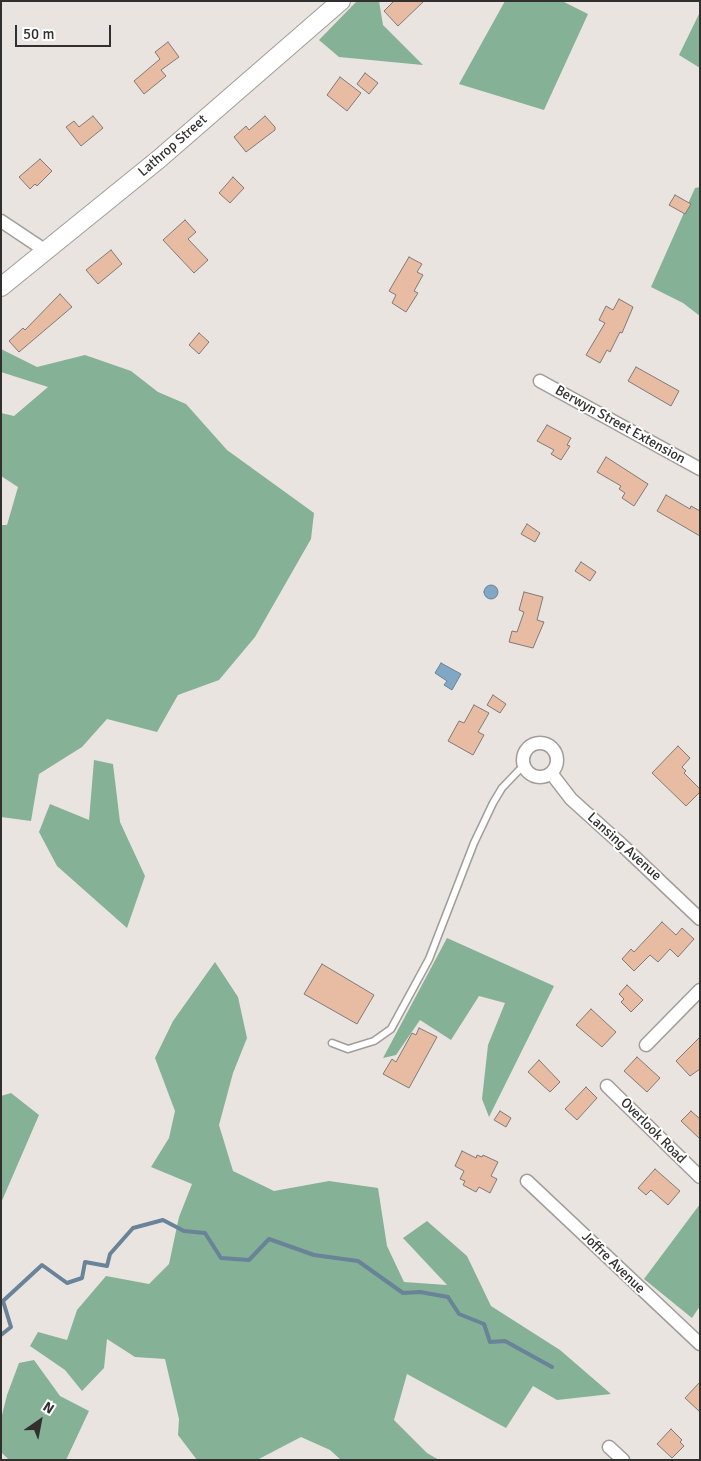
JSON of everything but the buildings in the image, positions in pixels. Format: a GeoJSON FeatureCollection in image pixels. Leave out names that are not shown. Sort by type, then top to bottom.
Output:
{"type":"FeatureCollection","features":[{"type":"Feature","properties":{"kind":"street","name":"Lathrop Street"},"geometry":{"type":"LineString","coordinates":[[1,287],[160,159],[341,1]]}},
{"type":"Feature","properties":{"kind":"street"},"geometry":{"type":"LineString","coordinates":[[1,221],[46,251]]}},
{"type":"Feature","properties":{"kind":"street","name":"Berwyn Street Extension"},"geometry":{"type":"LineString","coordinates":[[540,382],[700,469]]}},
{"type":"Feature","properties":{"kind":"street"},"geometry":{"type":"LineString","coordinates":[[537,743],[549,745],[556,754],[557,764],[551,773],[541,778],[530,775],[523,766],[523,754],[537,743]]}},
{"type":"Feature","properties":{"kind":"street","name":"Lansing Avenue"},"geometry":{"type":"LineString","coordinates":[[551,773],[571,799],[700,919]]}},
{"type":"Feature","properties":{"kind":"street"},"geometry":{"type":"LineString","coordinates":[[646,1044],[700,990]]}},
{"type":"Feature","properties":{"kind":"street","name":"Overlook Road"},"geometry":{"type":"LineString","coordinates":[[607,1086],[700,1177]]}},
{"type":"Feature","properties":{"kind":"street","name":"Joffre Avenue"},"geometry":{"type":"LineString","coordinates":[[527,1181],[700,1344]]}},
{"type":"Feature","properties":{"kind":"street"},"geometry":{"type":"LineString","coordinates":[[609,1447],[623,1460]]}},
{"type":"Feature","properties":{"kind":"lane"},"geometry":{"type":"LineString","coordinates":[[332,1042],[348,1049],[374,1041],[391,1029],[429,959],[474,843],[493,804],[502,788],[523,766]]}},
{"type":"Feature","properties":{"kind":"green space"},"geometry":{"type":"Polygon","coordinates":[[[357,1],[379,1],[383,25],[423,65],[339,57],[319,40],[357,1]]]}},
{"type":"Feature","properties":{"kind":"green space"},"geometry":{"type":"Polygon","coordinates":[[[505,1],[562,1],[588,14],[544,110],[459,84],[505,1]]]}},
{"type":"Feature","properties":{"kind":"green space"},"geometry":{"type":"Polygon","coordinates":[[[700,12],[700,68],[679,55],[700,12]]]}},
{"type":"Feature","properties":{"kind":"green space"},"geometry":{"type":"Polygon","coordinates":[[[700,187],[700,316],[683,303],[651,287],[695,188],[700,187]]]}},
{"type":"Feature","properties":{"kind":"green space"},"geometry":{"type":"Polygon","coordinates":[[[1,349],[37,367],[85,355],[131,371],[158,392],[186,404],[227,450],[314,513],[311,539],[255,637],[219,680],[178,695],[157,732],[107,719],[82,747],[39,774],[31,821],[1,817],[1,525],[7,525],[18,487],[1,476],[1,413],[14,416],[48,387],[1,372],[1,349]]]}},
{"type":"Feature","properties":{"kind":"green space"},"geometry":{"type":"Polygon","coordinates":[[[94,760],[113,764],[120,822],[145,876],[127,928],[57,866],[39,832],[50,804],[89,820],[94,760]]]}},
{"type":"Feature","properties":{"kind":"green space"},"geometry":{"type":"Polygon","coordinates":[[[447,938],[554,986],[489,1117],[482,1099],[488,1045],[505,1003],[479,996],[451,1040],[420,1020],[396,1055],[383,1058],[447,938]]]}},
{"type":"Feature","properties":{"kind":"green space"},"geometry":{"type":"Polygon","coordinates":[[[215,962],[238,997],[247,1038],[233,1073],[219,1125],[233,1171],[274,1191],[329,1181],[378,1188],[387,1246],[404,1282],[447,1285],[403,1238],[427,1221],[467,1256],[491,1306],[560,1350],[611,1394],[557,1400],[533,1386],[506,1428],[407,1374],[394,1420],[427,1453],[439,1460],[341,1460],[330,1450],[301,1437],[257,1460],[197,1460],[178,1435],[179,1419],[165,1359],[135,1357],[107,1339],[104,1368],[82,1391],[65,1370],[30,1346],[38,1332],[67,1340],[77,1310],[106,1276],[149,1284],[169,1264],[179,1217],[192,1184],[151,1167],[169,1138],[175,1111],[155,1058],[173,1021],[215,962]]]}},
{"type":"Feature","properties":{"kind":"green space"},"geometry":{"type":"Polygon","coordinates":[[[11,1093],[39,1115],[1,1203],[1,1096],[11,1093]]]}},
{"type":"Feature","properties":{"kind":"green space"},"geometry":{"type":"Polygon","coordinates":[[[700,1204],[700,1306],[692,1318],[644,1279],[700,1204]]]}},
{"type":"Feature","properties":{"kind":"green space"},"geometry":{"type":"Polygon","coordinates":[[[34,1360],[60,1396],[89,1411],[66,1460],[9,1460],[1,1452],[1,1419],[7,1395],[19,1363],[34,1360]]]}},
{"type":"Feature","properties":{"kind":"water"},"geometry":{"type":"Polygon","coordinates":[[[488,585],[494,585],[498,592],[494,599],[488,599],[484,595],[484,589],[488,585]]]}},
{"type":"Feature","properties":{"kind":"water"},"geometry":{"type":"Polygon","coordinates":[[[441,663],[461,674],[452,690],[444,685],[447,681],[435,673],[441,663]]]}},
{"type":"Feature","properties":{"kind":"waterway"},"geometry":{"type":"LineString","coordinates":[[1,1335],[11,1327],[3,1301],[42,1265],[67,1283],[82,1278],[85,1262],[107,1266],[110,1254],[133,1228],[163,1220],[184,1231],[205,1233],[221,1258],[249,1260],[269,1239],[314,1255],[358,1261],[403,1293],[420,1292],[448,1297],[459,1314],[484,1324],[490,1342],[505,1341],[552,1367]]}}]}
